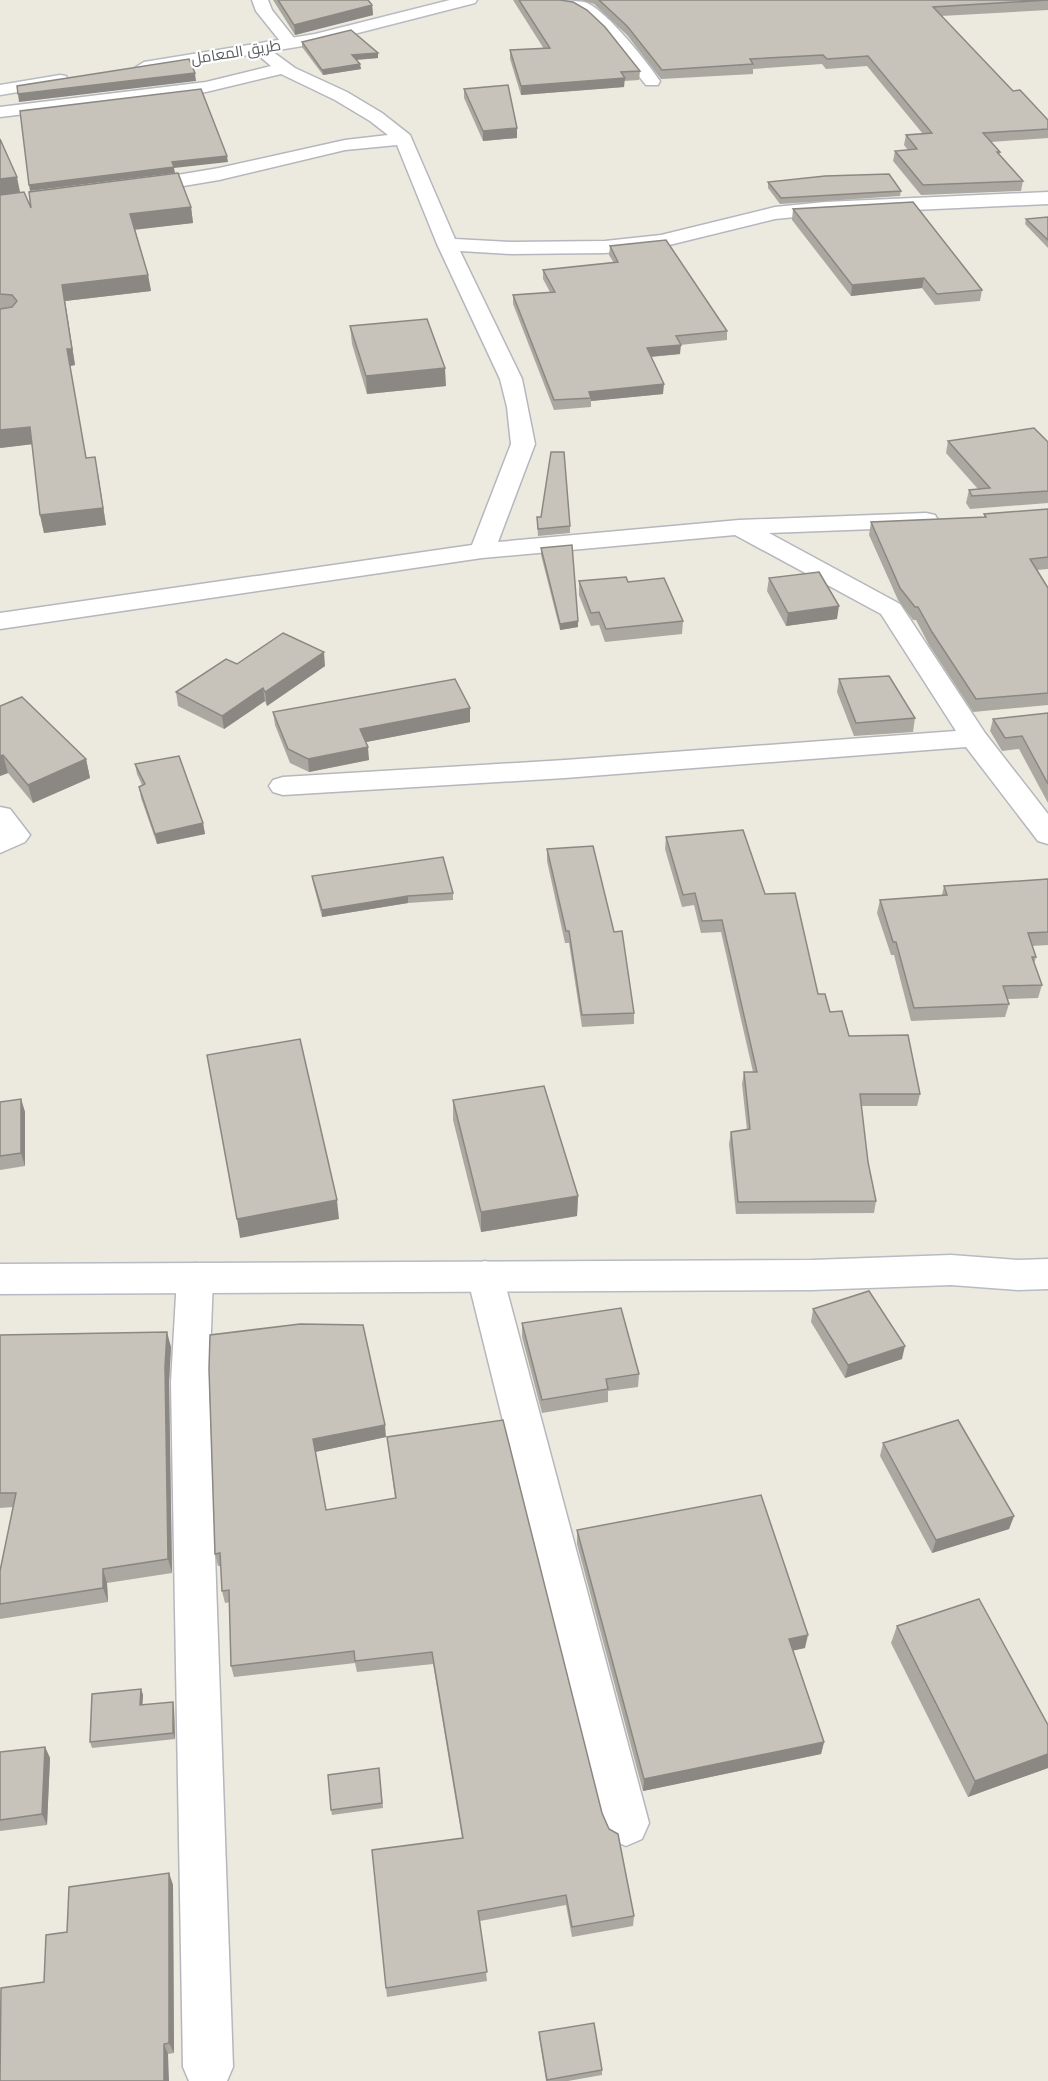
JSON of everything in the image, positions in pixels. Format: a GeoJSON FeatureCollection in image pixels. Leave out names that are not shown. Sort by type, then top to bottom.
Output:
{"type":"FeatureCollection","features":[{"type":"Feature","properties":{"kind":"street"},"geometry":{"type":"LineString","coordinates":[[260,0],[264,11],[290,44]]}},
{"type":"Feature","properties":{"kind":"street","name":"طريق المعامل"},"geometry":{"type":"LineString","coordinates":[[129,69],[290,44],[469,0]]}},
{"type":"Feature","properties":{"kind":"street"},"geometry":{"type":"LineString","coordinates":[[541,0],[582,6],[602,21],[652,81]]}},
{"type":"Feature","properties":{"kind":"street"},"geometry":{"type":"LineString","coordinates":[[259,49],[283,68],[341,96],[376,117],[404,139],[447,244],[511,379],[518,407],[523,444],[482,551]]}},
{"type":"Feature","properties":{"kind":"street"},"geometry":{"type":"LineString","coordinates":[[0,112],[206,87],[283,68]]}},
{"type":"Feature","properties":{"kind":"street"},"geometry":{"type":"LineString","coordinates":[[0,90],[70,79]]}},
{"type":"Feature","properties":{"kind":"street"},"geometry":{"type":"LineString","coordinates":[[118,190],[219,174],[345,146],[404,139]]}},
{"type":"Feature","properties":{"kind":"street"},"geometry":{"type":"LineString","coordinates":[[447,244],[512,248],[605,247],[661,241],[775,213],[825,208],[1048,198]]}},
{"type":"Feature","properties":{"kind":"street"},"geometry":{"type":"LineString","coordinates":[[0,621],[482,551],[739,527],[945,519]]}},
{"type":"Feature","properties":{"kind":"street"},"geometry":{"type":"LineString","coordinates":[[739,527],[891,609],[976,727],[1048,834]]}},
{"type":"Feature","properties":{"kind":"street"},"geometry":{"type":"LineString","coordinates":[[283,786],[565,769],[976,727]]}},
{"type":"Feature","properties":{"kind":"street"},"geometry":{"type":"LineString","coordinates":[[0,816],[15,835],[0,843]]}},
{"type":"Feature","properties":{"kind":"street"},"geometry":{"type":"LineString","coordinates":[[951,1270],[1048,1253]]}},
{"type":"Feature","properties":{"kind":"street"},"geometry":{"type":"LineString","coordinates":[[0,1279],[812,1275],[951,1270],[1018,1275],[1048,1274]]}},
{"type":"Feature","properties":{"kind":"street"},"geometry":{"type":"LineString","coordinates":[[485,1276],[626,1823]]}},
{"type":"Feature","properties":{"kind":"street"},"geometry":{"type":"LineString","coordinates":[[195,1278],[190,1382],[208,2067]]}},
{"type":"Feature","properties":{"kind":"building"},"geometry":{"type":"Polygon","coordinates":[[[278,0],[368,0],[372,5],[294,25],[278,0]]]}},
{"type":"Feature","properties":{"kind":"building"},"geometry":{"type":"Polygon","coordinates":[[[519,0],[560,0],[573,2],[587,10],[605,27],[640,71],[621,72],[625,78],[521,86],[510,50],[550,48],[519,0]]]}},
{"type":"Feature","properties":{"kind":"building"},"geometry":{"type":"Polygon","coordinates":[[[599,0],[1048,0],[933,7],[1013,91],[1020,90],[1048,120],[1048,129],[983,133],[1023,181],[923,185],[895,151],[917,149],[906,135],[932,133],[868,56],[827,59],[823,55],[750,59],[753,64],[662,70],[627,26],[599,0]]]}},
{"type":"Feature","properties":{"kind":"building"},"geometry":{"type":"Polygon","coordinates":[[[351,30],[378,53],[352,55],[360,64],[322,70],[302,42],[351,30]]]}},
{"type":"Feature","properties":{"kind":"building"},"geometry":{"type":"Polygon","coordinates":[[[189,59],[195,73],[18,94],[17,86],[189,59]]]}},
{"type":"Feature","properties":{"kind":"building"},"geometry":{"type":"Polygon","coordinates":[[[508,85],[517,128],[483,131],[464,89],[508,85]]]}},
{"type":"Feature","properties":{"kind":"building"},"geometry":{"type":"Polygon","coordinates":[[[201,89],[227,156],[172,162],[174,167],[29,185],[20,111],[201,89]]]}},
{"type":"Feature","properties":{"kind":"building"},"geometry":{"type":"Polygon","coordinates":[[[0,139],[17,177],[0,179],[0,139]]]}},
{"type":"Feature","properties":{"kind":"building"},"geometry":{"type":"Polygon","coordinates":[[[178,173],[191,207],[130,214],[148,275],[62,285],[72,349],[67,349],[86,458],[95,457],[103,508],[40,515],[30,427],[0,430],[0,309],[12,307],[17,301],[12,295],[0,294],[0,195],[24,192],[31,208],[29,192],[178,173]]]}},
{"type":"Feature","properties":{"kind":"building"},"geometry":{"type":"Polygon","coordinates":[[[889,174],[901,191],[781,198],[768,182],[825,176],[889,174]]]}},
{"type":"Feature","properties":{"kind":"building"},"geometry":{"type":"Polygon","coordinates":[[[913,202],[982,290],[937,294],[924,278],[852,285],[793,209],[913,202]]]}},
{"type":"Feature","properties":{"kind":"building"},"geometry":{"type":"Polygon","coordinates":[[[1048,217],[1048,240],[1026,219],[1048,217]]]}},
{"type":"Feature","properties":{"kind":"building"},"geometry":{"type":"Polygon","coordinates":[[[666,240],[727,331],[676,336],[681,345],[647,348],[664,384],[589,392],[591,398],[554,400],[513,295],[555,292],[543,270],[618,262],[610,246],[666,240]]]}},
{"type":"Feature","properties":{"kind":"building"},"geometry":{"type":"Polygon","coordinates":[[[427,319],[445,368],[366,376],[350,326],[427,319]]]}},
{"type":"Feature","properties":{"kind":"building"},"geometry":{"type":"Polygon","coordinates":[[[1034,428],[1048,442],[1048,491],[972,496],[969,490],[990,488],[948,441],[1034,428]]]}},
{"type":"Feature","properties":{"kind":"building"},"geometry":{"type":"Polygon","coordinates":[[[551,452],[564,452],[570,526],[538,529],[537,517],[541,517],[551,452]]]}},
{"type":"Feature","properties":{"kind":"building"},"geometry":{"type":"Polygon","coordinates":[[[1048,509],[1048,557],[1030,559],[1048,588],[1048,693],[976,699],[918,607],[915,607],[900,588],[871,522],[986,517],[984,514],[1048,509]]]}},
{"type":"Feature","properties":{"kind":"building"},"geometry":{"type":"Polygon","coordinates":[[[572,545],[578,621],[560,624],[541,548],[572,545]]]}},
{"type":"Feature","properties":{"kind":"building"},"geometry":{"type":"Polygon","coordinates":[[[819,572],[839,606],[788,613],[769,578],[819,572]]]}},
{"type":"Feature","properties":{"kind":"building"},"geometry":{"type":"Polygon","coordinates":[[[626,577],[628,582],[664,578],[683,621],[606,629],[599,612],[591,613],[579,581],[626,577]]]}},
{"type":"Feature","properties":{"kind":"building"},"geometry":{"type":"Polygon","coordinates":[[[283,633],[324,652],[265,692],[263,688],[222,716],[176,692],[226,659],[237,664],[283,633]]]}},
{"type":"Feature","properties":{"kind":"building"},"geometry":{"type":"Polygon","coordinates":[[[889,676],[915,718],[856,723],[839,679],[889,676]]]}},
{"type":"Feature","properties":{"kind":"building"},"geometry":{"type":"Polygon","coordinates":[[[455,679],[470,708],[360,729],[368,747],[308,759],[288,749],[273,712],[455,679]]]}},
{"type":"Feature","properties":{"kind":"building"},"geometry":{"type":"Polygon","coordinates":[[[22,697],[86,759],[28,785],[3,755],[0,756],[0,706],[22,697]]]}},
{"type":"Feature","properties":{"kind":"building"},"geometry":{"type":"Polygon","coordinates":[[[1048,713],[1048,784],[1022,736],[1005,738],[993,719],[1048,713]]]}},
{"type":"Feature","properties":{"kind":"building"},"geometry":{"type":"Polygon","coordinates":[[[179,756],[203,823],[155,834],[139,787],[145,784],[135,764],[179,756]]]}},
{"type":"Feature","properties":{"kind":"building"},"geometry":{"type":"Polygon","coordinates":[[[743,830],[765,894],[795,893],[818,994],[825,994],[830,1012],[842,1011],[849,1036],[908,1035],[920,1094],[860,1094],[868,1162],[876,1201],[738,1202],[731,1132],[750,1129],[744,1072],[757,1072],[722,920],[702,921],[695,893],[683,895],[666,837],[743,830]]]}},
{"type":"Feature","properties":{"kind":"building"},"geometry":{"type":"Polygon","coordinates":[[[593,846],[614,932],[622,931],[634,1013],[582,1015],[569,931],[566,931],[547,849],[593,846]]]}},
{"type":"Feature","properties":{"kind":"building"},"geometry":{"type":"Polygon","coordinates":[[[443,857],[453,893],[408,896],[322,910],[312,876],[443,857]]]}},
{"type":"Feature","properties":{"kind":"building"},"geometry":{"type":"Polygon","coordinates":[[[1048,879],[1048,932],[1028,933],[1036,957],[1032,957],[1042,985],[1003,986],[1009,1004],[914,1008],[896,942],[893,942],[880,900],[947,895],[944,886],[1048,879]]]}},
{"type":"Feature","properties":{"kind":"building"},"geometry":{"type":"Polygon","coordinates":[[[300,1039],[337,1200],[237,1219],[207,1055],[300,1039]]]}},
{"type":"Feature","properties":{"kind":"building"},"geometry":{"type":"Polygon","coordinates":[[[544,1086],[578,1196],[481,1212],[453,1100],[544,1086]]]}},
{"type":"Feature","properties":{"kind":"building"},"geometry":{"type":"Polygon","coordinates":[[[21,1099],[21,1153],[0,1156],[0,1102],[21,1099]]]}},
{"type":"Feature","properties":{"kind":"building"},"geometry":{"type":"Polygon","coordinates":[[[869,1291],[905,1346],[848,1365],[813,1309],[869,1291]]]}},
{"type":"Feature","properties":{"kind":"building"},"geometry":{"type":"Polygon","coordinates":[[[621,1308],[639,1374],[606,1379],[608,1389],[542,1400],[522,1323],[621,1308]]]}},
{"type":"Feature","properties":{"kind":"building"},"geometry":{"type":"Polygon","coordinates":[[[300,1324],[363,1325],[385,1425],[313,1439],[326,1510],[396,1498],[387,1437],[503,1420],[602,1813],[609,1829],[618,1834],[634,1916],[572,1927],[566,1895],[478,1911],[487,1972],[386,1988],[372,1850],[463,1838],[432,1652],[355,1661],[354,1651],[231,1666],[229,1590],[222,1591],[220,1553],[215,1554],[210,1335],[300,1324]]]}},
{"type":"Feature","properties":{"kind":"building"},"geometry":{"type":"Polygon","coordinates":[[[167,1332],[165,1367],[168,1559],[103,1569],[103,1588],[0,1604],[0,1571],[16,1493],[0,1493],[0,1335],[167,1332]]]}},
{"type":"Feature","properties":{"kind":"building"},"geometry":{"type":"Polygon","coordinates":[[[958,1420],[1014,1516],[936,1540],[883,1443],[958,1420]]]}},
{"type":"Feature","properties":{"kind":"building"},"geometry":{"type":"Polygon","coordinates":[[[761,1495],[808,1635],[789,1639],[824,1742],[644,1779],[577,1530],[761,1495]]]}},
{"type":"Feature","properties":{"kind":"building"},"geometry":{"type":"Polygon","coordinates":[[[979,1599],[1048,1725],[1048,1754],[975,1781],[897,1626],[979,1599]]]}},
{"type":"Feature","properties":{"kind":"building"},"geometry":{"type":"Polygon","coordinates":[[[141,1689],[140,1705],[173,1702],[173,1733],[90,1742],[92,1694],[141,1689]]]}},
{"type":"Feature","properties":{"kind":"building"},"geometry":{"type":"Polygon","coordinates":[[[45,1747],[42,1814],[0,1820],[0,1752],[45,1747]]]}},
{"type":"Feature","properties":{"kind":"building"},"geometry":{"type":"Polygon","coordinates":[[[379,1768],[382,1803],[331,1810],[328,1775],[379,1768]]]}},
{"type":"Feature","properties":{"kind":"building"},"geometry":{"type":"Polygon","coordinates":[[[169,1873],[169,2043],[164,2044],[164,2081],[0,2081],[1,1988],[44,1982],[46,1935],[67,1932],[69,1887],[169,1873]]]}},
{"type":"Feature","properties":{"kind":"building"},"geometry":{"type":"Polygon","coordinates":[[[594,2023],[602,2070],[547,2080],[539,2032],[594,2023]]]}}]}
